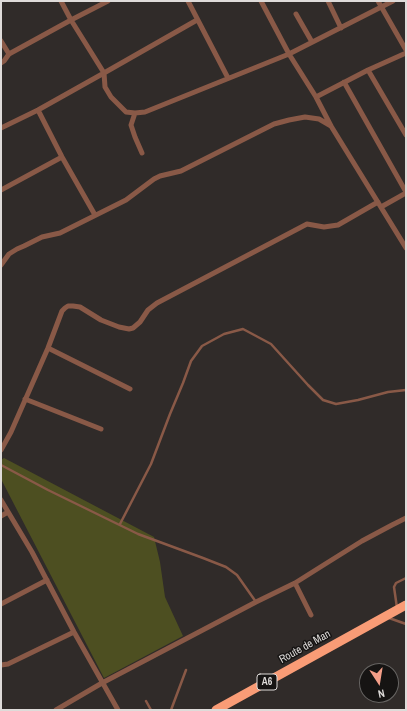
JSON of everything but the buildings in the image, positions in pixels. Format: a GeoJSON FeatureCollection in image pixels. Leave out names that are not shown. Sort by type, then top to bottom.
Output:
{"type":"FeatureCollection","features":[{"type":"Feature","properties":{"kind":"highway","name":"Route de Man"},"geometry":{"type":"LineString","coordinates":[[216,710],[406,604]]}},
{"type":"Feature","properties":{"kind":"street"},"geometry":{"type":"LineString","coordinates":[[61,1],[104,73],[105,87],[111,97],[126,112],[135,113],[145,112],[289,54],[393,1]]}},
{"type":"Feature","properties":{"kind":"street"},"geometry":{"type":"LineString","coordinates":[[1,63],[9,54],[108,1]]}},
{"type":"Feature","properties":{"kind":"street"},"geometry":{"type":"LineString","coordinates":[[188,1],[228,78]]}},
{"type":"Feature","properties":{"kind":"street"},"geometry":{"type":"LineString","coordinates":[[261,1],[289,54],[316,97],[331,126],[406,248]]}},
{"type":"Feature","properties":{"kind":"street"},"geometry":{"type":"LineString","coordinates":[[328,1],[341,28]]}},
{"type":"Feature","properties":{"kind":"street"},"geometry":{"type":"LineString","coordinates":[[316,97],[406,52],[378,1]]}},
{"type":"Feature","properties":{"kind":"street"},"geometry":{"type":"LineString","coordinates":[[296,14],[312,42]]}},
{"type":"Feature","properties":{"kind":"street"},"geometry":{"type":"LineString","coordinates":[[1,128],[38,110],[197,20]]}},
{"type":"Feature","properties":{"kind":"street"},"geometry":{"type":"LineString","coordinates":[[1,41],[9,54]]}},
{"type":"Feature","properties":{"kind":"street"},"geometry":{"type":"LineString","coordinates":[[368,70],[406,135]]}},
{"type":"Feature","properties":{"kind":"street"},"geometry":{"type":"LineString","coordinates":[[1,450],[11,432],[48,348],[62,311],[68,306],[80,308],[101,320],[119,327],[129,329],[133,328],[148,310],[157,303],[307,224],[324,227],[338,225],[406,192],[344,82]]}},
{"type":"Feature","properties":{"kind":"street"},"geometry":{"type":"LineString","coordinates":[[38,110],[62,157],[95,215]]}},
{"type":"Feature","properties":{"kind":"street"},"geometry":{"type":"LineString","coordinates":[[135,113],[131,125],[142,153]]}},
{"type":"Feature","properties":{"kind":"street"},"geometry":{"type":"LineString","coordinates":[[1,265],[9,254],[42,236],[60,233],[126,200],[154,179],[169,173],[181,171],[274,124],[305,117],[319,119],[331,126]]}},
{"type":"Feature","properties":{"kind":"street"},"geometry":{"type":"LineString","coordinates":[[1,190],[62,157]]}},
{"type":"Feature","properties":{"kind":"street"},"geometry":{"type":"LineString","coordinates":[[400,238],[406,235]]}},
{"type":"Feature","properties":{"kind":"street"},"geometry":{"type":"LineString","coordinates":[[48,348],[130,389]]}},
{"type":"Feature","properties":{"kind":"street"},"geometry":{"type":"LineString","coordinates":[[25,399],[101,430]]}},
{"type":"Feature","properties":{"kind":"street"},"geometry":{"type":"LineString","coordinates":[[1,500],[32,552],[74,632],[118,710]]}},
{"type":"Feature","properties":{"kind":"street"},"geometry":{"type":"LineString","coordinates":[[1,516],[8,512]]}},
{"type":"Feature","properties":{"kind":"street"},"geometry":{"type":"LineString","coordinates":[[56,710],[102,683],[295,583],[362,541],[406,518]]}},
{"type":"Feature","properties":{"kind":"street"},"geometry":{"type":"LineString","coordinates":[[1,604],[47,580]]}},
{"type":"Feature","properties":{"kind":"street"},"geometry":{"type":"LineString","coordinates":[[295,583],[311,615]]}},
{"type":"Feature","properties":{"kind":"street"},"geometry":{"type":"LineString","coordinates":[[1,665],[8,664],[74,632]]}},
{"type":"Feature","properties":{"kind":"lane"},"geometry":{"type":"LineString","coordinates":[[120,524],[151,464],[170,414],[184,383],[191,361],[202,346],[224,334],[243,329],[271,344],[323,400],[336,404],[388,392],[406,390]]}},
{"type":"Feature","properties":{"kind":"lane"},"geometry":{"type":"LineString","coordinates":[[1,465],[138,534],[226,567],[237,575],[256,602]]}},
{"type":"Feature","properties":{"kind":"lane"},"geometry":{"type":"LineString","coordinates":[[397,609],[394,587],[396,583],[406,578]]}},
{"type":"Feature","properties":{"kind":"lane"},"geometry":{"type":"LineString","coordinates":[[385,616],[406,624]]}},
{"type":"Feature","properties":{"kind":"lane"},"geometry":{"type":"LineString","coordinates":[[171,710],[186,670]]}},
{"type":"Feature","properties":{"kind":"lane"},"geometry":{"type":"LineString","coordinates":[[146,701],[151,710]]}},
{"type":"Feature","properties":{"kind":"green space"},"geometry":{"type":"Polygon","coordinates":[[[4,458],[154,537],[160,562],[165,597],[183,636],[104,678],[1,479],[1,460],[4,458]]]}}]}
